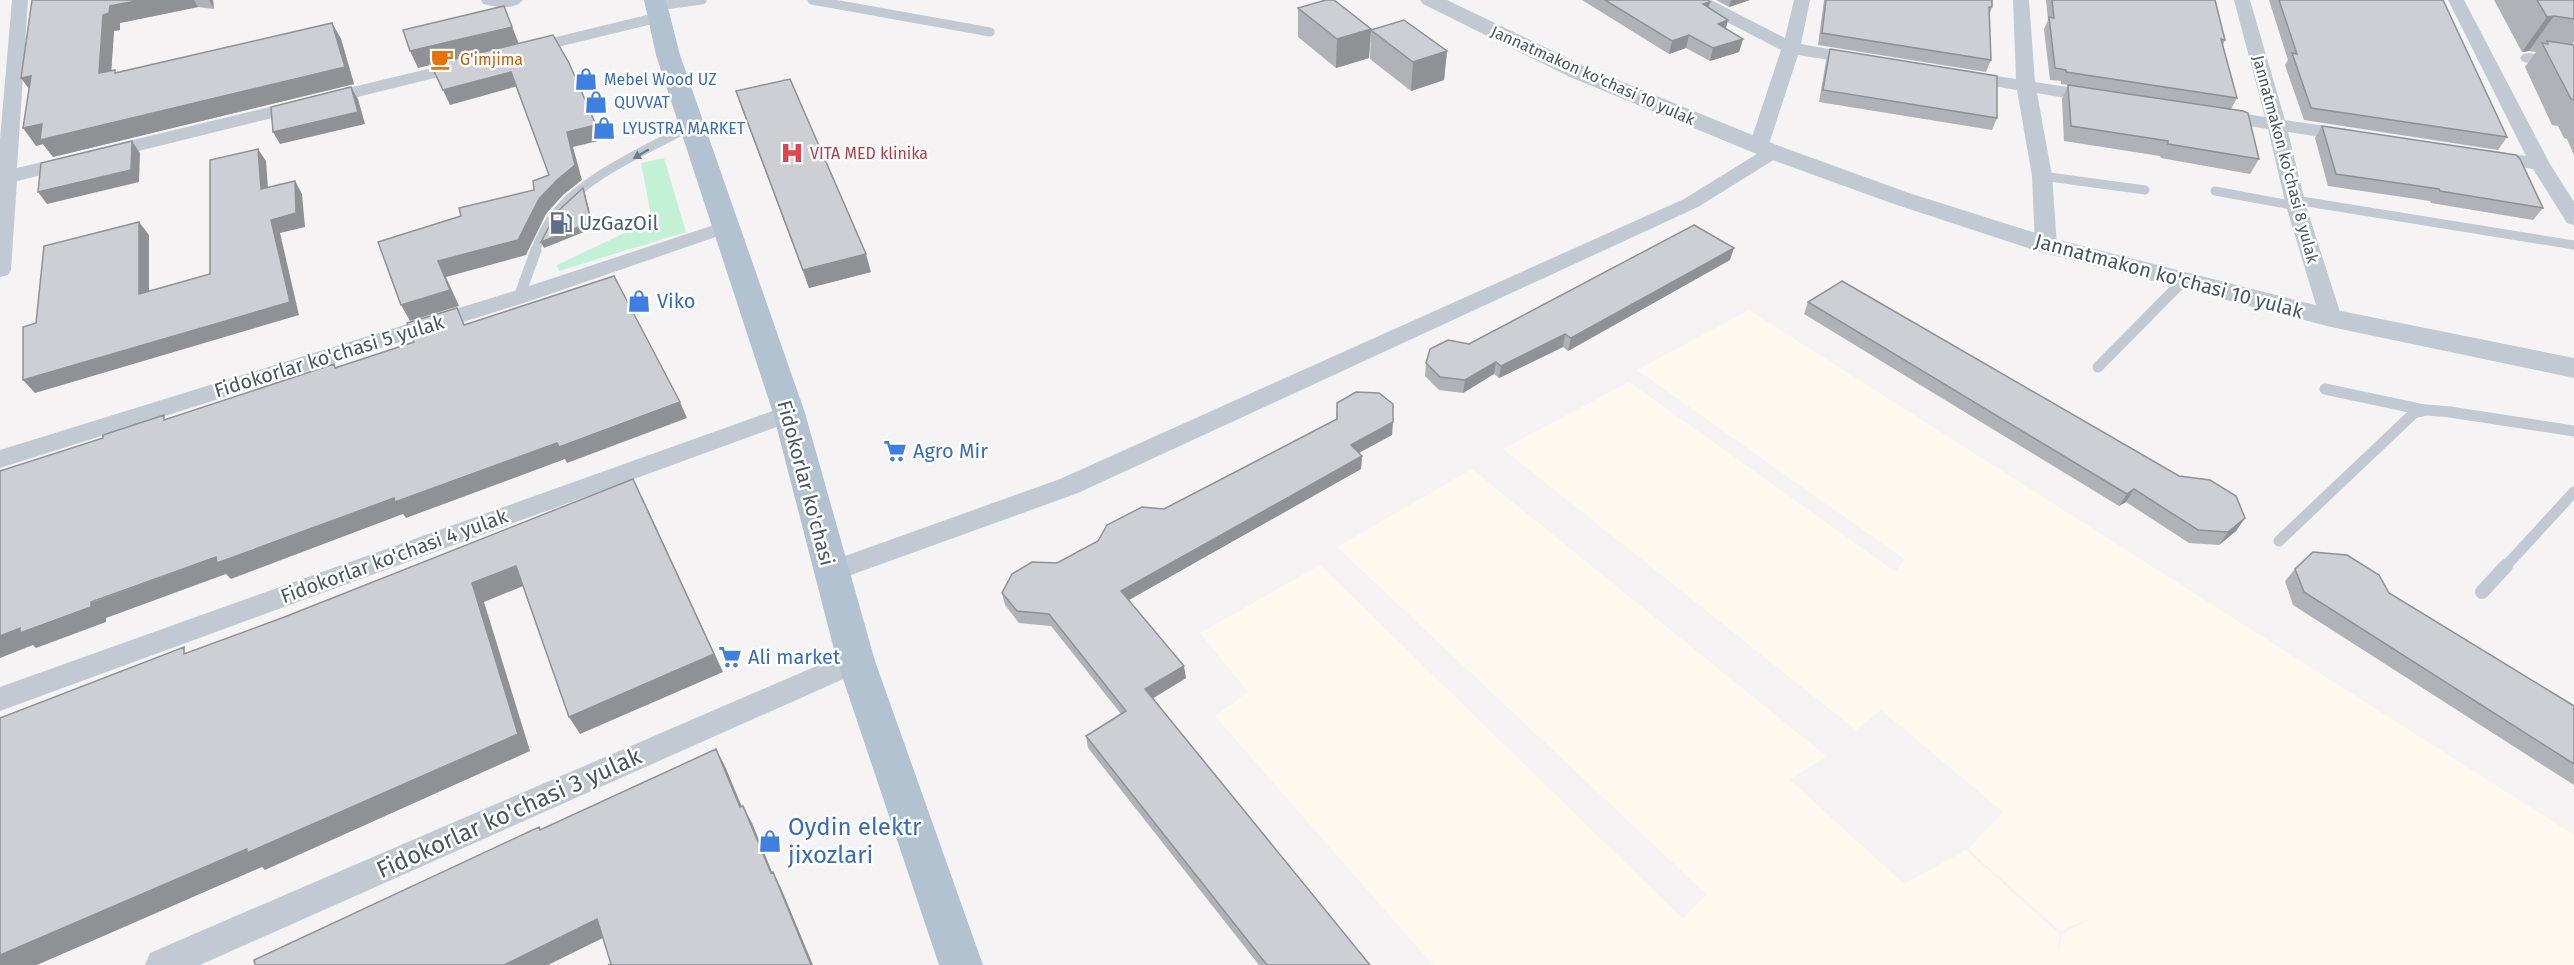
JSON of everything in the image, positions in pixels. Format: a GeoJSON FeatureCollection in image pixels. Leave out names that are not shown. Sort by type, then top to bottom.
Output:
{"type":"FeatureCollection","features":[{"type":"Feature","properties":{"kind":"main road","name":"Fidokorlar ko'chasi"},"geometry":{"type":"LineString","coordinates":[[657,8],[668,55],[789,413],[830,572],[856,661],[961,965]]}},
{"type":"Feature","properties":{"kind":"street"},"geometry":{"type":"LineString","coordinates":[[0,270],[20,0]]}},
{"type":"Feature","properties":{"kind":"street"},"geometry":{"type":"LineString","coordinates":[[489,0],[511,2],[515,0]]}},
{"type":"Feature","properties":{"kind":"street","name":"Jannatmakon ko'chasi 10 yulak"},"geometry":{"type":"LineString","coordinates":[[1430,0],[1578,72],[1766,149],[1900,198],[2046,245],[2331,318],[2574,369]]}},
{"type":"Feature","properties":{"kind":"street"},"geometry":{"type":"LineString","coordinates":[[1698,0],[1791,48],[1885,64]]}},
{"type":"Feature","properties":{"kind":"street"},"geometry":{"type":"LineString","coordinates":[[830,572],[1069,486],[1691,203],[1766,149],[1802,0]]}},
{"type":"Feature","properties":{"kind":"street"},"geometry":{"type":"LineString","coordinates":[[2021,0],[2026,87],[2042,176],[2046,245]]}},
{"type":"Feature","properties":{"kind":"street","name":"Jannatmakon ko'chasi 8 yulak"},"geometry":{"type":"LineString","coordinates":[[2242,0],[2296,203],[2331,318]]}},
{"type":"Feature","properties":{"kind":"street"},"geometry":{"type":"LineString","coordinates":[[2456,0],[2540,164],[2574,219]]}},
{"type":"Feature","properties":{"kind":"street"},"geometry":{"type":"LineString","coordinates":[[508,55],[657,8]]}},
{"type":"Feature","properties":{"kind":"street"},"geometry":{"type":"LineString","coordinates":[[2529,58],[2574,65]]}},
{"type":"Feature","properties":{"kind":"street"},"geometry":{"type":"LineString","coordinates":[[7,177],[484,60]]}},
{"type":"Feature","properties":{"kind":"street"},"geometry":{"type":"LineString","coordinates":[[1943,73],[2117,100]]}},
{"type":"Feature","properties":{"kind":"street"},"geometry":{"type":"LineString","coordinates":[[2197,113],[2368,138]]}},
{"type":"Feature","properties":{"kind":"street"},"geometry":{"type":"LineString","coordinates":[[2471,154],[2540,164]]}},
{"type":"Feature","properties":{"kind":"street","name":"Fidokorlar ko'chasi 5 yulak"},"geometry":{"type":"LineString","coordinates":[[0,459],[519,297],[726,227]]}},
{"type":"Feature","properties":{"kind":"street","name":"Fidokorlar ko'chasi 4 yulak"},"geometry":{"type":"LineString","coordinates":[[0,699],[789,413]]}},
{"type":"Feature","properties":{"kind":"street","name":"Fidokorlar ko'chasi 3 yulak"},"geometry":{"type":"LineString","coordinates":[[162,965],[856,661]]}},
{"type":"Feature","properties":{"kind":"lane"},"geometry":{"type":"LineString","coordinates":[[657,8],[702,0]]}},
{"type":"Feature","properties":{"kind":"lane"},"geometry":{"type":"LineString","coordinates":[[812,0],[990,32]]}},
{"type":"Feature","properties":{"kind":"lane"},"geometry":{"type":"LineString","coordinates":[[519,297],[545,232],[554,215],[573,193],[692,125]]}},
{"type":"Feature","properties":{"kind":"lane"},"geometry":{"type":"LineString","coordinates":[[2042,176],[2145,190]]}},
{"type":"Feature","properties":{"kind":"lane"},"geometry":{"type":"LineString","coordinates":[[2215,191],[2574,245]]}},
{"type":"Feature","properties":{"kind":"lane"},"geometry":{"type":"LineString","coordinates":[[2098,367],[2184,280]]}},
{"type":"Feature","properties":{"kind":"lane"},"geometry":{"type":"LineString","coordinates":[[2325,389],[2427,410],[2574,430]]}},
{"type":"Feature","properties":{"kind":"lane"},"geometry":{"type":"LineString","coordinates":[[2279,541],[2414,413],[2427,410]]}},
{"type":"Feature","properties":{"kind":"lane"},"geometry":{"type":"LineString","coordinates":[[2482,592],[2574,492]]}},
{"type":"Feature","properties":{"kind":"shaded area"},"geometry":{"type":"Polygon","coordinates":[[[1749,310],[2574,835],[2574,965],[1433,965],[1215,716],[1248,692],[1200,633],[1320,565],[1683,919],[1706,894],[1337,547],[1472,469],[1826,756],[1790,780],[1904,884],[1966,850],[2059,934],[2058,953],[2062,935],[2087,920],[2060,931],[1968,849],[2003,812],[1881,710],[1856,730],[1503,449],[1629,382],[1896,572],[1904,559],[1637,370],[1749,310]]]}},
{"type":"Feature","properties":{"kind":"green space"},"geometry":{"type":"Polygon","coordinates":[[[664,158],[686,232],[559,271],[557,265],[652,220],[641,163],[664,158]]]}},
{"type":"Feature","properties":{"kind":"building"},"geometry":{"type":"Polygon","coordinates":[[[32,0],[141,0],[110,6],[109,13],[103,15],[99,73],[115,70],[115,73],[332,23],[345,67],[40,140],[42,124],[23,128],[31,76],[21,78],[32,0]]]}},
{"type":"Feature","properties":{"kind":"building"},"geometry":{"type":"Polygon","coordinates":[[[1334,0],[1371,29],[1337,39],[1298,8],[1334,0]]]}},
{"type":"Feature","properties":{"kind":"building"},"geometry":{"type":"Polygon","coordinates":[[[1605,0],[1707,0],[1710,2],[1703,4],[1728,20],[1718,24],[1743,39],[1713,48],[1689,35],[1672,41],[1605,0]]]}},
{"type":"Feature","properties":{"kind":"building"},"geometry":{"type":"Polygon","coordinates":[[[1826,0],[1992,0],[1992,7],[1989,7],[1991,60],[1822,33],[1826,0]]]}},
{"type":"Feature","properties":{"kind":"building"},"geometry":{"type":"Polygon","coordinates":[[[2052,0],[2215,0],[2225,40],[2221,39],[2237,98],[2066,72],[2066,70],[2055,68],[2049,17],[2054,18],[2052,0]]]}},
{"type":"Feature","properties":{"kind":"building"},"geometry":{"type":"Polygon","coordinates":[[[2279,0],[2443,0],[2507,137],[2311,108],[2292,53],[2297,54],[2279,0]]]}},
{"type":"Feature","properties":{"kind":"building"},"geometry":{"type":"Polygon","coordinates":[[[2537,0],[2574,0],[2574,19],[2547,17],[2537,0]]]}},
{"type":"Feature","properties":{"kind":"building"},"geometry":{"type":"Polygon","coordinates":[[[504,6],[512,27],[410,51],[403,30],[504,6]]]}},
{"type":"Feature","properties":{"kind":"building"},"geometry":{"type":"Polygon","coordinates":[[[1404,20],[1447,51],[1413,62],[1371,30],[1404,20]]]}},
{"type":"Feature","properties":{"kind":"building"},"geometry":{"type":"Polygon","coordinates":[[[553,35],[569,63],[596,125],[567,132],[575,165],[539,199],[518,240],[438,261],[450,290],[401,305],[378,242],[461,216],[459,208],[534,190],[533,181],[549,175],[511,72],[443,90],[431,65],[553,35]]]}},
{"type":"Feature","properties":{"kind":"building"},"geometry":{"type":"Polygon","coordinates":[[[2547,41],[2574,45],[2574,100],[2571,99],[2542,43],[2548,44],[2547,41]]]}},
{"type":"Feature","properties":{"kind":"building"},"geometry":{"type":"Polygon","coordinates":[[[1830,49],[1997,76],[1997,118],[1823,90],[1830,49]]]}},
{"type":"Feature","properties":{"kind":"building"},"geometry":{"type":"Polygon","coordinates":[[[790,79],[866,254],[803,270],[736,91],[790,79]]]}},
{"type":"Feature","properties":{"kind":"building"},"geometry":{"type":"Polygon","coordinates":[[[2068,85],[2243,111],[2248,113],[2259,159],[2168,144],[2168,141],[2071,126],[2068,85]]]}},
{"type":"Feature","properties":{"kind":"building"},"geometry":{"type":"Polygon","coordinates":[[[351,87],[358,112],[273,132],[271,107],[351,87]]]}},
{"type":"Feature","properties":{"kind":"building"},"geometry":{"type":"Polygon","coordinates":[[[2322,126],[2516,155],[2543,208],[2439,189],[2336,174],[2322,126]]]}},
{"type":"Feature","properties":{"kind":"building"},"geometry":{"type":"Polygon","coordinates":[[[132,141],[131,170],[38,192],[41,163],[132,141]]]}},
{"type":"Feature","properties":{"kind":"building"},"geometry":{"type":"Polygon","coordinates":[[[258,149],[261,189],[295,181],[296,213],[271,220],[290,302],[23,380],[23,327],[36,323],[44,246],[139,222],[139,294],[210,274],[210,160],[258,149]]]}},
{"type":"Feature","properties":{"kind":"building"},"geometry":{"type":"Polygon","coordinates":[[[583,188],[591,222],[541,242],[557,212],[583,188]]]}},
{"type":"Feature","properties":{"kind":"building"},"geometry":{"type":"Polygon","coordinates":[[[1694,225],[1734,248],[1571,338],[1565,334],[1501,366],[1496,362],[1465,380],[1440,377],[1426,363],[1430,349],[1448,340],[1469,344],[1694,225]]]}},
{"type":"Feature","properties":{"kind":"building"},"geometry":{"type":"Polygon","coordinates":[[[614,276],[680,402],[559,447],[557,443],[395,502],[394,498],[217,563],[216,557],[91,602],[91,607],[20,633],[20,628],[0,636],[0,471],[103,438],[103,435],[164,415],[164,420],[334,364],[335,368],[414,342],[407,323],[457,308],[464,325],[614,276]]]}},
{"type":"Feature","properties":{"kind":"building"},"geometry":{"type":"Polygon","coordinates":[[[1842,281],[2179,476],[2210,480],[2236,496],[2245,518],[2228,532],[2198,530],[2134,489],[2127,494],[1808,302],[1842,281]]]}},
{"type":"Feature","properties":{"kind":"building"},"geometry":{"type":"Polygon","coordinates":[[[1356,392],[1379,393],[1393,404],[1393,422],[1351,445],[1362,456],[1121,591],[1184,666],[1145,689],[1370,965],[1267,965],[1086,736],[1126,711],[1049,614],[1017,611],[1002,593],[1012,574],[1032,562],[1057,563],[1098,541],[1107,525],[1142,507],[1164,509],[1337,419],[1337,403],[1356,392]]]}},
{"type":"Feature","properties":{"kind":"building"},"geometry":{"type":"Polygon","coordinates":[[[633,479],[714,654],[569,717],[516,566],[472,583],[518,734],[247,853],[247,849],[0,955],[0,718],[184,647],[184,654],[287,616],[633,479]]]}},
{"type":"Feature","properties":{"kind":"building"},"geometry":{"type":"Polygon","coordinates":[[[2313,552],[2347,555],[2379,575],[2389,593],[2574,706],[2574,764],[2304,592],[2295,569],[2313,552]]]}},
{"type":"Feature","properties":{"kind":"building"},"geometry":{"type":"Polygon","coordinates":[[[716,749],[740,807],[743,806],[771,873],[773,872],[811,965],[608,965],[611,964],[597,919],[504,965],[255,965],[254,960],[539,827],[540,830],[716,749]]]}},
{"type":"Feature","properties":{"kind":"place","name":"G'imjima"},"geometry":{"type":"Point","coordinates":[442,59]}},
{"type":"Feature","properties":{"kind":"place","name":"Mebel Wood UZ"},"geometry":{"type":"Point","coordinates":[586,79]}},
{"type":"Feature","properties":{"kind":"place","name":"QUVVAT"},"geometry":{"type":"Point","coordinates":[596,102]}},
{"type":"Feature","properties":{"kind":"place","name":"LYUSTRA MARKET"},"geometry":{"type":"Point","coordinates":[604,128]}},
{"type":"Feature","properties":{"kind":"place","name":"VITA MED klinika"},"geometry":{"type":"Point","coordinates":[792,153]}},
{"type":"Feature","properties":{"kind":"place","name":"UzGazOil"},"geometry":{"type":"Point","coordinates":[561,223]}},
{"type":"Feature","properties":{"kind":"place","name":"Viko"},"geometry":{"type":"Point","coordinates":[639,301]}},
{"type":"Feature","properties":{"kind":"place","name":"Agro Mir"},"geometry":{"type":"Point","coordinates":[895,451]}},
{"type":"Feature","properties":{"kind":"place","name":"Ali market"},"geometry":{"type":"Point","coordinates":[730,657]}},
{"type":"Feature","properties":{"kind":"place","name":"Oydin elektr jixozlari"},"geometry":{"type":"Point","coordinates":[770,841]}}]}
